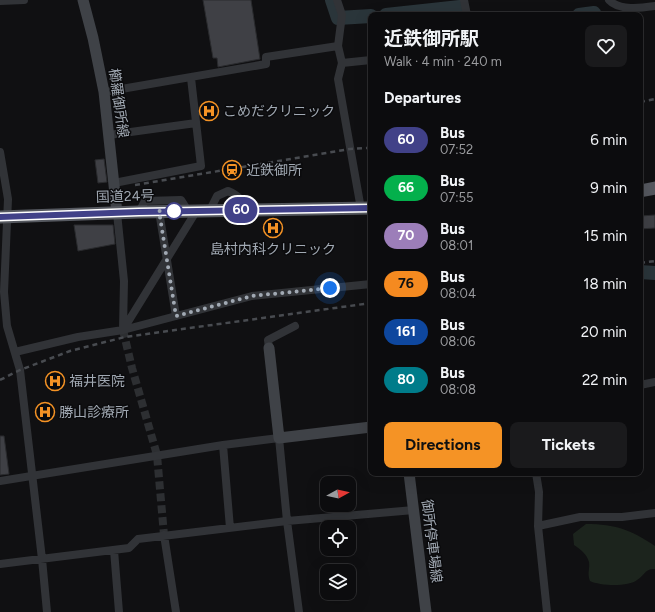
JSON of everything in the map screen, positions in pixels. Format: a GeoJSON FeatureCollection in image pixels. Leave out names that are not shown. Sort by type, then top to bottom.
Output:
{"type":"FeatureCollection","features":[{"type":"Feature","properties":{"kind":"highway"},"geometry":{"type":"LineString","coordinates":[[643,190],[655,188]]}},
{"type":"Feature","properties":{"kind":"highway","name":"国道24号"},"geometry":{"type":"LineString","coordinates":[[2,217],[198,210],[366,208]]}},
{"type":"Feature","properties":{"kind":"main road","name":"櫛羅御所線"},"geometry":{"type":"LineString","coordinates":[[83,0],[93,38],[104,92],[117,213]]}},
{"type":"Feature","properties":{"kind":"main road"},"geometry":{"type":"LineString","coordinates":[[269,348],[279,438],[368,427]]}},
{"type":"Feature","properties":{"kind":"main road","name":"御所停車場線"},"geometry":{"type":"LineString","coordinates":[[409,476],[426,612]]}},
{"type":"Feature","properties":{"kind":"street"},"geometry":{"type":"LineString","coordinates":[[0,1],[24,0]]}},
{"type":"Feature","properties":{"kind":"street"},"geometry":{"type":"LineString","coordinates":[[337,0],[342,15],[338,46],[342,63],[338,79],[366,208]]}},
{"type":"Feature","properties":{"kind":"street"},"geometry":{"type":"LineString","coordinates":[[464,0],[466,12]]}},
{"type":"Feature","properties":{"kind":"street"},"geometry":{"type":"LineString","coordinates":[[609,0],[615,6],[638,8],[650,5]]}},
{"type":"Feature","properties":{"kind":"street"},"geometry":{"type":"LineString","coordinates":[[104,92],[266,64],[266,57],[338,46]]}},
{"type":"Feature","properties":{"kind":"street"},"geometry":{"type":"LineString","coordinates":[[342,63],[368,60]]}},
{"type":"Feature","properties":{"kind":"street"},"geometry":{"type":"LineString","coordinates":[[114,183],[201,166],[191,78]]}},
{"type":"Feature","properties":{"kind":"street"},"geometry":{"type":"LineString","coordinates":[[109,135],[196,123]]}},
{"type":"Feature","properties":{"kind":"street"},"geometry":{"type":"LineString","coordinates":[[0,152],[8,199],[2,217],[4,292],[7,326],[20,370],[47,612]]}},
{"type":"Feature","properties":{"kind":"street"},"geometry":{"type":"LineString","coordinates":[[123,330],[198,210],[217,196],[228,191],[237,195],[245,210]]}},
{"type":"Feature","properties":{"kind":"street"},"geometry":{"type":"LineString","coordinates":[[139,212],[146,201],[175,200],[181,200],[198,210]]}},
{"type":"Feature","properties":{"kind":"street"},"geometry":{"type":"LineString","coordinates":[[159,211],[176,316]]}},
{"type":"Feature","properties":{"kind":"street"},"geometry":{"type":"LineString","coordinates":[[117,213],[124,281],[123,330]]}},
{"type":"Feature","properties":{"kind":"street"},"geometry":{"type":"LineString","coordinates":[[15,352],[78,337],[123,330],[252,296],[368,284]]}},
{"type":"Feature","properties":{"kind":"street"},"geometry":{"type":"LineString","coordinates":[[269,348],[268,340],[295,326]]}},
{"type":"Feature","properties":{"kind":"street"},"geometry":{"type":"LineString","coordinates":[[643,384],[655,382]]}},
{"type":"Feature","properties":{"kind":"street"},"geometry":{"type":"LineString","coordinates":[[0,481],[223,445],[279,438],[287,521],[299,612]]}},
{"type":"Feature","properties":{"kind":"street"},"geometry":{"type":"LineString","coordinates":[[223,445],[230,528]]}},
{"type":"Feature","properties":{"kind":"street"},"geometry":{"type":"LineString","coordinates":[[536,476],[539,492],[538,526],[546,612]]}},
{"type":"Feature","properties":{"kind":"street"},"geometry":{"type":"LineString","coordinates":[[0,564],[129,548],[138,539],[164,535],[287,521],[414,510]]}},
{"type":"Feature","properties":{"kind":"street"},"geometry":{"type":"LineString","coordinates":[[538,526],[580,517],[622,517],[655,513]]}},
{"type":"Feature","properties":{"kind":"street"},"geometry":{"type":"LineString","coordinates":[[164,535],[176,612]]}},
{"type":"Feature","properties":{"kind":"street"},"geometry":{"type":"LineString","coordinates":[[114,550],[118,612]]}},
{"type":"Feature","properties":{"kind":"shaded area"},"geometry":{"type":"Polygon","coordinates":[[[586,524],[606,525],[623,529],[655,546],[655,569],[647,571],[637,580],[628,584],[607,585],[590,581],[588,559],[583,552],[574,545],[573,534],[586,524]]]}},
{"type":"Feature","properties":{"kind":"building"},"geometry":{"type":"Polygon","coordinates":[[[203,0],[251,0],[260,59],[218,67],[217,58],[213,58],[203,0]]]}},
{"type":"Feature","properties":{"kind":"building"},"geometry":{"type":"Polygon","coordinates":[[[104,159],[107,182],[98,183],[95,160],[104,159]]]}},
{"type":"Feature","properties":{"kind":"building"},"geometry":{"type":"Polygon","coordinates":[[[655,215],[655,228],[643,229],[643,216],[655,215]]]}},
{"type":"Feature","properties":{"kind":"building"},"geometry":{"type":"Polygon","coordinates":[[[74,225],[113,225],[115,244],[78,251],[74,225]]]}},
{"type":"Feature","properties":{"kind":"building"},"geometry":{"type":"Polygon","coordinates":[[[0,436],[4,436],[9,474],[0,475],[0,436]]]}},
{"type":"Feature","properties":{"kind":"waterway"},"geometry":{"type":"LineString","coordinates":[[332,0],[338,18],[368,16]]}},
{"type":"Feature","properties":{"kind":"waterway"},"geometry":{"type":"LineString","coordinates":[[414,12],[460,7],[461,12]]}},
{"type":"Feature","properties":{"kind":"waterway"},"geometry":{"type":"LineString","coordinates":[[643,272],[655,273]]}},
{"type":"Feature","properties":{"kind":"tunnel"},"geometry":{"type":"LineString","coordinates":[[123,330],[132,368],[157,455],[164,535]]}},
{"type":"Feature","properties":{"kind":"railway"},"geometry":{"type":"LineString","coordinates":[[643,101],[655,99]]}},
{"type":"Feature","properties":{"kind":"railway"},"geometry":{"type":"LineString","coordinates":[[135,185],[350,149],[367,148]]}},
{"type":"Feature","properties":{"kind":"railway"},"geometry":{"type":"LineString","coordinates":[[643,263],[655,261]]}},
{"type":"Feature","properties":{"kind":"railway"},"geometry":{"type":"LineString","coordinates":[[0,380],[20,370],[70,351],[125,337],[368,303]]}},
{"type":"Feature","properties":{"kind":"bus line","name":"60"},"geometry":{"type":"LineString","coordinates":[[0,217],[210,210],[368,208]]}},
{"type":"Feature","properties":{"kind":"place","name":"こめだクリニック"},"geometry":{"type":"Point","coordinates":[209,111]}},
{"type":"Feature","properties":{"kind":"place","name":"近鉄御所"},"geometry":{"type":"Point","coordinates":[232,170]}},
{"type":"Feature","properties":{"kind":"place","name":"島村内科クリニック"},"geometry":{"type":"Point","coordinates":[273,228]}},
{"type":"Feature","properties":{"kind":"place","name":"福井医院"},"geometry":{"type":"Point","coordinates":[55,381]}},
{"type":"Feature","properties":{"kind":"place","name":"勝山診療所"},"geometry":{"type":"Point","coordinates":[45,412]}},
{"type":"Feature","properties":{"kind":"route"},"geometry":{"type":"LineString","coordinates":[[174,211],[159,211],[176,316],[252,296],[330,288]]}}]}
